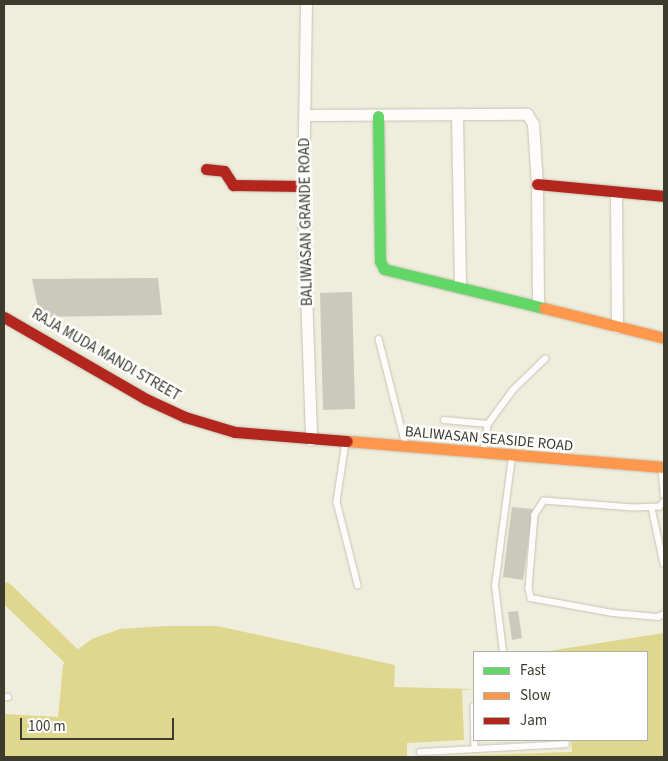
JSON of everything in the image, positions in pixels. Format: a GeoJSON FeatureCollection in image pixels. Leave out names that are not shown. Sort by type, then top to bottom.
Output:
{"type":"FeatureCollection","features":[{"type":"Feature","properties":{"kind":"main road"},"geometry":{"type":"LineString","coordinates":[[378,116],[382,265],[388,270],[460,286],[664,338]]}},
{"type":"Feature","properties":{"kind":"main road"},"geometry":{"type":"LineString","coordinates":[[206,169],[224,171],[233,185],[303,186]]}},
{"type":"Feature","properties":{"kind":"main road"},"geometry":{"type":"LineString","coordinates":[[538,184],[664,196]]}},
{"type":"Feature","properties":{"kind":"main road","name":"RAJA MUDA MANDI STREET"},"geometry":{"type":"LineString","coordinates":[[4,317],[146,399],[185,417],[235,432],[311,440]]}},
{"type":"Feature","properties":{"kind":"main road","name":"BALIWASAN SEASIDE ROAD"},"geometry":{"type":"LineString","coordinates":[[311,440],[663,468]]}},
{"type":"Feature","properties":{"kind":"street","name":"BALIWASAN GRANDE ROAD"},"geometry":{"type":"LineString","coordinates":[[306,4],[303,186],[311,440]]}},
{"type":"Feature","properties":{"kind":"street"},"geometry":{"type":"LineString","coordinates":[[457,114],[460,286]]}},
{"type":"Feature","properties":{"kind":"street"},"geometry":{"type":"LineString","coordinates":[[305,115],[527,114],[533,124],[538,184],[538,306]]}},
{"type":"Feature","properties":{"kind":"street"},"geometry":{"type":"LineString","coordinates":[[616,192],[617,327]]}},
{"type":"Feature","properties":{"kind":"lane"},"geometry":{"type":"LineString","coordinates":[[379,339],[407,447]]}},
{"type":"Feature","properties":{"kind":"lane"},"geometry":{"type":"LineString","coordinates":[[482,455],[488,424],[514,390],[545,359]]}},
{"type":"Feature","properties":{"kind":"lane"},"geometry":{"type":"LineString","coordinates":[[444,420],[488,424]]}},
{"type":"Feature","properties":{"kind":"lane"},"geometry":{"type":"LineString","coordinates":[[346,443],[338,502],[358,585]]}},
{"type":"Feature","properties":{"kind":"lane"},"geometry":{"type":"LineString","coordinates":[[503,651],[496,586],[512,456]]}},
{"type":"Feature","properties":{"kind":"lane"},"geometry":{"type":"LineString","coordinates":[[663,468],[664,495]]}},
{"type":"Feature","properties":{"kind":"lane"},"geometry":{"type":"LineString","coordinates":[[664,502],[652,508],[544,501],[535,515],[529,588],[531,598],[613,613],[658,616],[664,614]]}},
{"type":"Feature","properties":{"kind":"lane"},"geometry":{"type":"LineString","coordinates":[[652,508],[664,564]]}},
{"type":"Feature","properties":{"kind":"lane"},"geometry":{"type":"LineString","coordinates":[[475,741],[475,748]]}},
{"type":"Feature","properties":{"kind":"lane"},"geometry":{"type":"LineString","coordinates":[[420,752],[566,744]]}},
{"type":"Feature","properties":{"kind":"shaded area"},"geometry":{"type":"Polygon","coordinates":[[[166,626],[217,626],[395,665],[394,687],[473,689],[473,741],[648,741],[648,651],[548,651],[664,633],[664,757],[4,757],[4,714],[58,717],[63,665],[70,655],[92,639],[120,629],[166,626]]]}},
{"type":"Feature","properties":{"kind":"pier"},"geometry":{"type":"Polygon","coordinates":[[[473,689],[473,741],[571,741],[572,752],[407,757],[407,743],[464,740],[462,690],[473,689]]]}},
{"type":"Feature","properties":{"kind":"building"},"geometry":{"type":"Polygon","coordinates":[[[158,278],[162,315],[40,317],[32,279],[158,278]]]}},
{"type":"Feature","properties":{"kind":"building"},"geometry":{"type":"Polygon","coordinates":[[[352,292],[355,409],[323,410],[320,293],[352,292]]]}},
{"type":"Feature","properties":{"kind":"building"},"geometry":{"type":"Polygon","coordinates":[[[512,507],[533,509],[523,580],[503,577],[512,507]]]}},
{"type":"Feature","properties":{"kind":"building"},"geometry":{"type":"Polygon","coordinates":[[[518,611],[522,638],[512,640],[508,612],[518,611]]]}},
{"type":"Feature","properties":{"kind":"waterway"},"geometry":{"type":"LineString","coordinates":[[4,591],[70,655]]}},
{"type":"Feature","properties":{"kind":"traffic: fast"},"geometry":{"type":"LineString","coordinates":[[378,116],[380,261],[384,269],[544,308]]}},
{"type":"Feature","properties":{"kind":"traffic: slow"},"geometry":{"type":"LineString","coordinates":[[544,308],[664,338]]}},
{"type":"Feature","properties":{"kind":"traffic: slow"},"geometry":{"type":"LineString","coordinates":[[347,441],[664,467]]}},
{"type":"Feature","properties":{"kind":"traffic: jam"},"geometry":{"type":"LineString","coordinates":[[206,169],[224,171],[233,185],[303,186]]}},
{"type":"Feature","properties":{"kind":"traffic: jam"},"geometry":{"type":"LineString","coordinates":[[537,184],[664,196]]}},
{"type":"Feature","properties":{"kind":"traffic: jam"},"geometry":{"type":"LineString","coordinates":[[4,317],[146,399],[185,417],[235,432],[347,441]]}}]}
